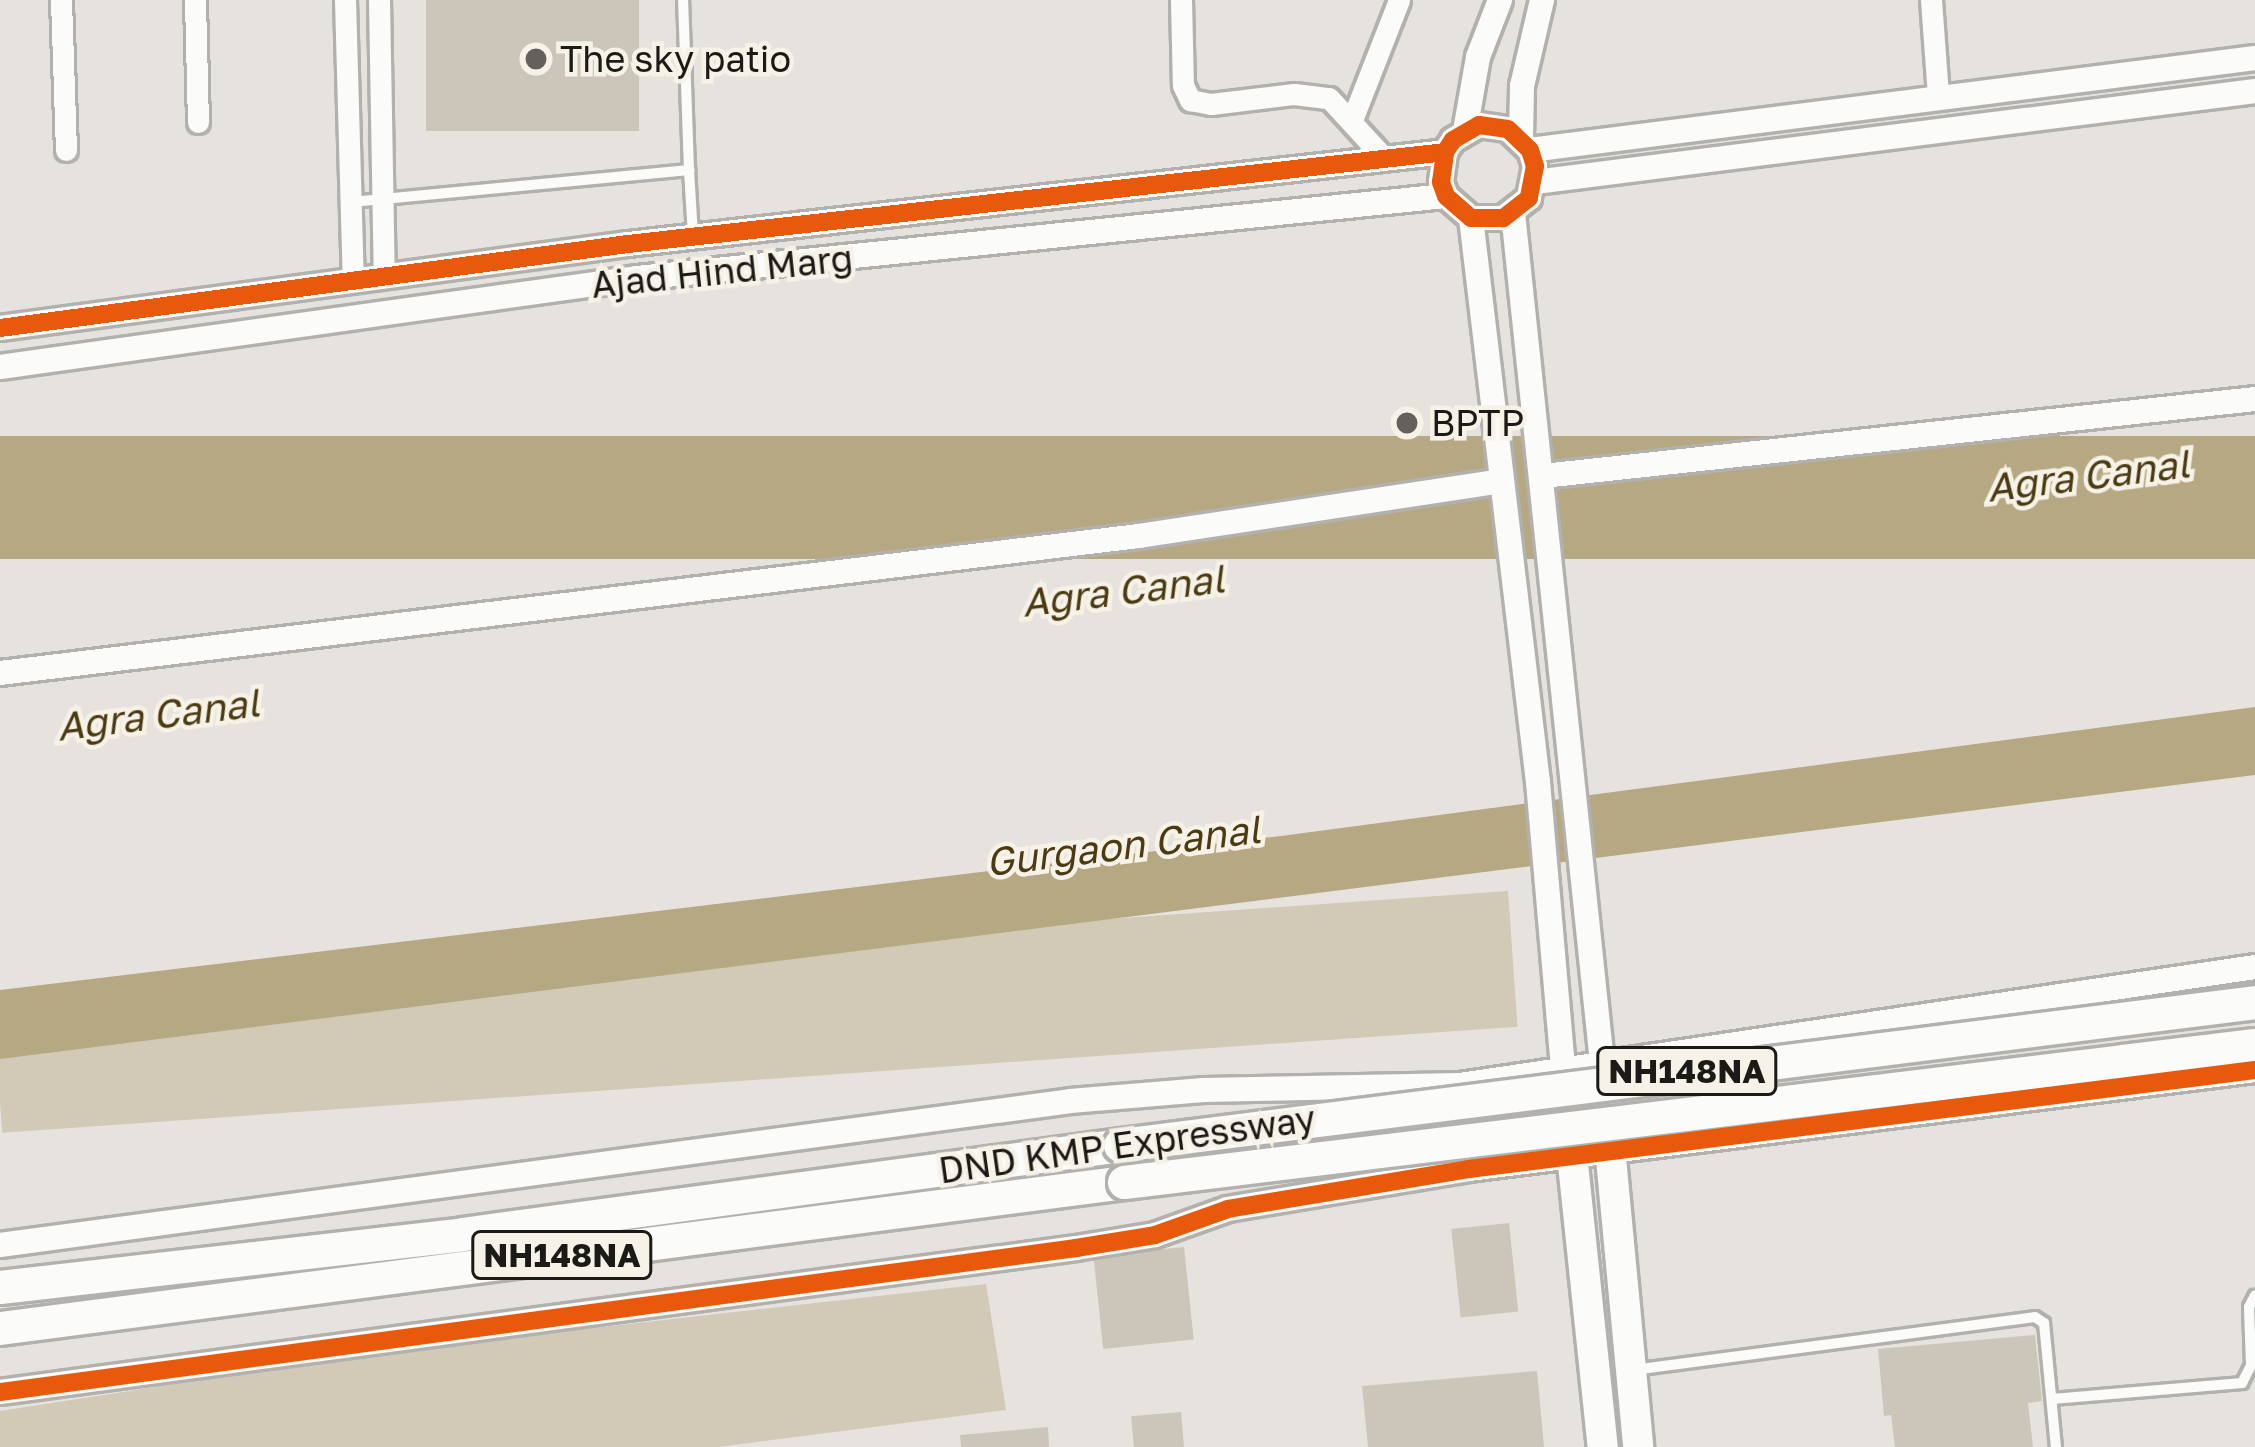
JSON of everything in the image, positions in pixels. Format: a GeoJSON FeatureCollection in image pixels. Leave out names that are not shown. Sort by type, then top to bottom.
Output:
{"type":"FeatureCollection","features":[{"type":"Feature","properties":{"kind":"highway","name":"DND KMP Expressway"},"geometry":{"type":"LineString","coordinates":[[0,1287],[462,1234],[1120,1144],[2255,1002]]}},
{"type":"Feature","properties":{"kind":"highway","name":"DND KMP Expressway"},"geometry":{"type":"LineString","coordinates":[[0,1328],[1124,1182],[2255,1045]]}},
{"type":"Feature","properties":{"kind":"main road"},"geometry":{"type":"LineString","coordinates":[[1601,1063],[1638,1447]]}},
{"type":"Feature","properties":{"kind":"main road"},"geometry":{"type":"LineString","coordinates":[[1563,1069],[1603,1447]]}},
{"type":"Feature","properties":{"kind":"street"},"geometry":{"type":"LineString","coordinates":[[61,0],[66,151]]}},
{"type":"Feature","properties":{"kind":"street"},"geometry":{"type":"LineString","coordinates":[[195,0],[198,122]]}},
{"type":"Feature","properties":{"kind":"street"},"geometry":{"type":"LineString","coordinates":[[345,0],[353,280]]}},
{"type":"Feature","properties":{"kind":"street"},"geometry":{"type":"LineString","coordinates":[[379,0],[384,276]]}},
{"type":"Feature","properties":{"kind":"street"},"geometry":{"type":"LineString","coordinates":[[1181,0],[1183,85],[1190,100],[1211,104],[1313,95],[1340,105],[1385,159]]}},
{"type":"Feature","properties":{"kind":"street"},"geometry":{"type":"LineString","coordinates":[[1352,120],[1400,0]]}},
{"type":"Feature","properties":{"kind":"street"},"geometry":{"type":"LineString","coordinates":[[1465,131],[1478,57],[1500,0]]}},
{"type":"Feature","properties":{"kind":"street"},"geometry":{"type":"LineString","coordinates":[[1542,0],[1522,86],[1525,144],[1535,182],[1529,198],[1513,213],[1487,221],[1471,218],[1446,196],[1440,167],[1444,152],[1465,131],[1494,125],[1525,144],[2255,58]]}},
{"type":"Feature","properties":{"kind":"street"},"geometry":{"type":"LineString","coordinates":[[1931,0],[1938,96]]}},
{"type":"Feature","properties":{"kind":"street"},"geometry":{"type":"LineString","coordinates":[[1535,182],[2255,91]]}},
{"type":"Feature","properties":{"kind":"street"},"geometry":{"type":"LineString","coordinates":[[0,328],[693,236],[1444,152]]}},
{"type":"Feature","properties":{"kind":"street"},"geometry":{"type":"LineString","coordinates":[[1191,182],[1195,222]]}},
{"type":"Feature","properties":{"kind":"street","name":"Ajad Hind Marg"},"geometry":{"type":"LineString","coordinates":[[0,367],[637,278],[1446,196]]}},
{"type":"Feature","properties":{"kind":"street"},"geometry":{"type":"LineString","coordinates":[[1513,213],[1548,506],[1601,1063]]}},
{"type":"Feature","properties":{"kind":"street"},"geometry":{"type":"LineString","coordinates":[[1471,218],[1538,782],[1563,1069]]}},
{"type":"Feature","properties":{"kind":"street"},"geometry":{"type":"LineString","coordinates":[[1543,476],[2255,399]]}},
{"type":"Feature","properties":{"kind":"street"},"geometry":{"type":"LineString","coordinates":[[0,673],[1114,539],[1501,481]]}},
{"type":"Feature","properties":{"kind":"street"},"geometry":{"type":"LineString","coordinates":[[1529,724],[1568,721]]}},
{"type":"Feature","properties":{"kind":"street"},"geometry":{"type":"LineString","coordinates":[[0,1245],[602,1168],[1070,1101],[1204,1090],[1460,1085],[2255,967]]}},
{"type":"Feature","properties":{"kind":"street"},"geometry":{"type":"LineString","coordinates":[[0,1392],[1076,1248],[1155,1234],[1228,1209],[1469,1169],[2255,1070]]}},
{"type":"Feature","properties":{"kind":"lane"},"geometry":{"type":"LineString","coordinates":[[682,0],[693,236]]}},
{"type":"Feature","properties":{"kind":"lane"},"geometry":{"type":"LineString","coordinates":[[351,202],[689,170]]}},
{"type":"Feature","properties":{"kind":"lane"},"geometry":{"type":"LineString","coordinates":[[2052,1400],[2242,1383],[2252,1365],[2249,1307],[2255,1295]]}},
{"type":"Feature","properties":{"kind":"lane"},"geometry":{"type":"LineString","coordinates":[[1630,1370],[2031,1317],[2044,1323],[2056,1447]]}},
{"type":"Feature","properties":{"kind":"shaded area"},"geometry":{"type":"Polygon","coordinates":[[[1508,891],[1517,1027],[2,1133],[0,996],[1508,891]]]}},
{"type":"Feature","properties":{"kind":"shaded area"},"geometry":{"type":"Polygon","coordinates":[[[986,1284],[1006,1410],[718,1447],[0,1447],[0,1411],[388,1351],[986,1284]]]}},
{"type":"Feature","properties":{"kind":"water","name":"Agra Canal"},"geometry":{"type":"Polygon","coordinates":[[[0,436],[2255,436],[2255,559],[0,559],[0,436]]]}},
{"type":"Feature","properties":{"kind":"water"},"geometry":{"type":"Polygon","coordinates":[[[2255,707],[2255,775],[0,1059],[0,990],[1281,836],[2255,707]]]}},
{"type":"Feature","properties":{"kind":"building","name":"The sky patio"},"geometry":{"type":"Polygon","coordinates":[[[426,0],[639,0],[639,131],[426,131],[426,0]]]}},
{"type":"Feature","properties":{"kind":"building"},"geometry":{"type":"Polygon","coordinates":[[[1509,1223],[1518,1312],[1461,1318],[1451,1229],[1509,1223]]]}},
{"type":"Feature","properties":{"kind":"building"},"geometry":{"type":"Polygon","coordinates":[[[1184,1247],[1194,1339],[1103,1349],[1093,1257],[1184,1247]]]}},
{"type":"Feature","properties":{"kind":"building"},"geometry":{"type":"Polygon","coordinates":[[[2035,1335],[2042,1401],[2028,1403],[2033,1447],[1895,1447],[1891,1415],[1884,1416],[1878,1349],[2035,1335]]]}},
{"type":"Feature","properties":{"kind":"building"},"geometry":{"type":"Polygon","coordinates":[[[1537,1371],[1544,1447],[1368,1447],[1362,1386],[1537,1371]]]}},
{"type":"Feature","properties":{"kind":"building"},"geometry":{"type":"Polygon","coordinates":[[[1181,1412],[1184,1447],[1134,1447],[1131,1416],[1181,1412]]]}},
{"type":"Feature","properties":{"kind":"building"},"geometry":{"type":"Polygon","coordinates":[[[1048,1427],[1049,1447],[961,1447],[960,1435],[1048,1427]]]}},
{"type":"Feature","properties":{"kind":"cycle path"},"geometry":{"type":"LineString","coordinates":[[0,328],[628,244],[1445,152],[1453,140],[1479,125],[1508,129],[1530,150],[1535,166],[1529,198],[1503,218],[1471,218],[1446,196],[1441,182],[1445,152]]}},
{"type":"Feature","properties":{"kind":"cycle path"},"geometry":{"type":"LineString","coordinates":[[0,1392],[1076,1248],[1155,1235],[1228,1209],[1469,1169],[2255,1070]]}},
{"type":"Feature","properties":{"kind":"place","name":"The sky patio"},"geometry":{"type":"Point","coordinates":[536,59]}},
{"type":"Feature","properties":{"kind":"place","name":"BPTP"},"geometry":{"type":"Point","coordinates":[1407,423]}},
{"type":"Feature","properties":{"kind":"water label","name":"Gurgaon Canal"},"geometry":{"type":"Point","coordinates":[1123,846]}}]}
